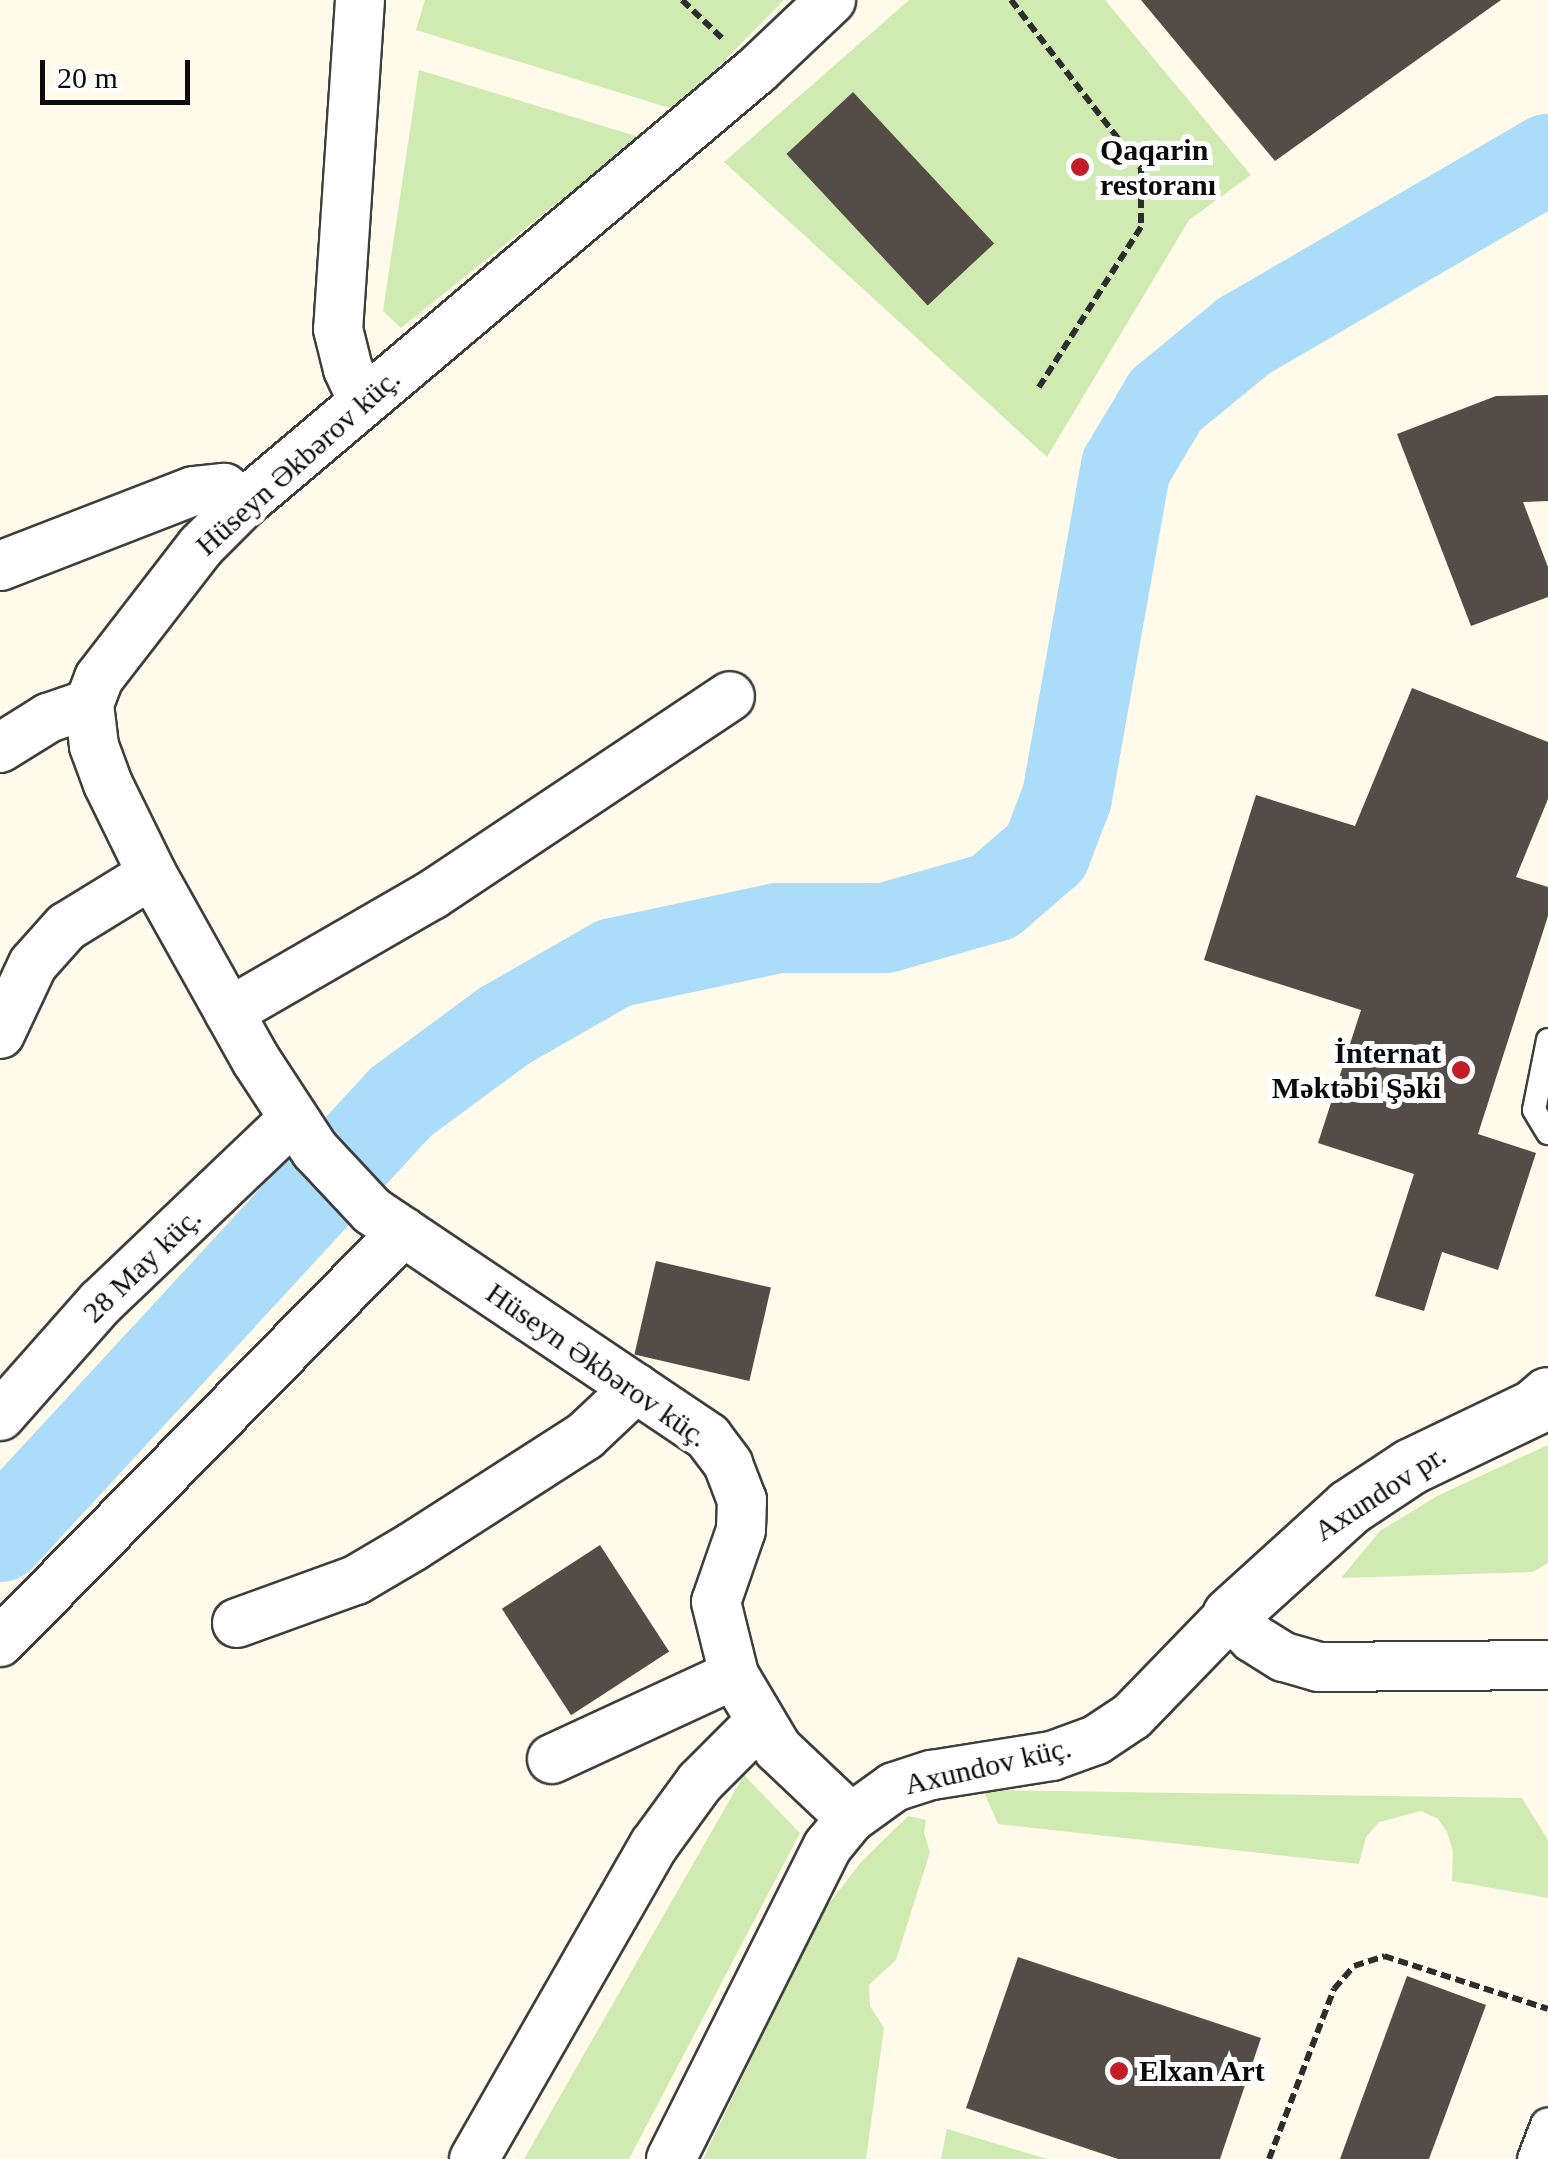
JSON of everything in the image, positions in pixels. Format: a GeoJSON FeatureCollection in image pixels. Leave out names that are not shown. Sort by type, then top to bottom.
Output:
{"type":"FeatureCollection","features":[{"type":"Feature","properties":{"kind":"street"},"geometry":{"type":"LineString","coordinates":[[360,0],[338,329],[348,370],[363,401]]}},
{"type":"Feature","properties":{"kind":"street","name":"Hüseyn Əkbərov küç."},"geometry":{"type":"LineString","coordinates":[[89,704],[99,678],[200,546],[243,504],[757,70],[831,0]]}},
{"type":"Feature","properties":{"kind":"street"},"geometry":{"type":"LineString","coordinates":[[0,566],[193,491],[224,488],[243,504]]}},
{"type":"Feature","properties":{"kind":"street"},"geometry":{"type":"LineString","coordinates":[[229,1012],[432,895],[730,696]]}},
{"type":"Feature","properties":{"kind":"street"},"geometry":{"type":"LineString","coordinates":[[0,748],[48,718],[89,704],[94,746],[103,772],[152,874],[304,1135]]}},
{"type":"Feature","properties":{"kind":"street"},"geometry":{"type":"LineString","coordinates":[[0,1034],[33,964],[66,927],[152,874]]}},
{"type":"Feature","properties":{"kind":"street","name":"Hüseyn Əkbərov küç."},"geometry":{"type":"LineString","coordinates":[[304,1135],[388,1222],[708,1437],[728,1464],[742,1500],[741,1530],[716,1602],[734,1675],[758,1723],[778,1749],[851,1818]]}},
{"type":"Feature","properties":{"kind":"street","name":"28 May küç."},"geometry":{"type":"LineString","coordinates":[[0,1416],[101,1302],[304,1135]]}},
{"type":"Feature","properties":{"kind":"street"},"geometry":{"type":"LineString","coordinates":[[0,1642],[388,1222]]}},
{"type":"Feature","properties":{"kind":"street"},"geometry":{"type":"LineString","coordinates":[[236,1624],[356,1580],[412,1547],[586,1436],[636,1388]]}},
{"type":"Feature","properties":{"kind":"street","name":"Axundov pr."},"geometry":{"type":"LineString","coordinates":[[1230,1615],[1349,1506],[1411,1466],[1534,1407],[1548,1395]]}},
{"type":"Feature","properties":{"kind":"street"},"geometry":{"type":"LineString","coordinates":[[1230,1615],[1253,1638],[1284,1657],[1319,1667],[1548,1665]]}},
{"type":"Feature","properties":{"kind":"street","name":"Axundov küç."},"geometry":{"type":"LineString","coordinates":[[672,2159],[813,1871],[851,1818],[894,1787],[932,1775],[1052,1756],[1096,1740],[1132,1716],[1230,1615]]}},
{"type":"Feature","properties":{"kind":"street"},"geometry":{"type":"LineString","coordinates":[[552,1759],[734,1675]]}},
{"type":"Feature","properties":{"kind":"street"},"geometry":{"type":"LineString","coordinates":[[474,2159],[654,1845],[700,1782],[758,1723]]}},
{"type":"Feature","properties":{"kind":"street"},"geometry":{"type":"LineString","coordinates":[[1535,2159],[1548,2125]]}},
{"type":"Feature","properties":{"kind":"lane"},"geometry":{"type":"LineString","coordinates":[[1548,1040],[1534,1110],[1548,1133]]}},
{"type":"Feature","properties":{"kind":"path"},"geometry":{"type":"LineString","coordinates":[[1011,0],[1140,168],[1142,181],[1141,228],[1039,387]]}},
{"type":"Feature","properties":{"kind":"path"},"geometry":{"type":"LineString","coordinates":[[1269,2159],[1334,1989],[1354,1966],[1384,1956],[1548,2009]]}},
{"type":"Feature","properties":{"kind":"green space"},"geometry":{"type":"Polygon","coordinates":[[[425,0],[784,0],[676,110],[416,30],[425,0]]]}},
{"type":"Feature","properties":{"kind":"green space"},"geometry":{"type":"Polygon","coordinates":[[[909,0],[1105,0],[1251,175],[1189,220],[1047,457],[724,162],[909,0]]]}},
{"type":"Feature","properties":{"kind":"green space"},"geometry":{"type":"Polygon","coordinates":[[[419,70],[639,137],[401,328],[383,311],[419,70]]]}},
{"type":"Feature","properties":{"kind":"green space"},"geometry":{"type":"Polygon","coordinates":[[[1548,1445],[1548,1563],[1533,1572],[1341,1578],[1380,1531],[1437,1496],[1548,1445]]]}},
{"type":"Feature","properties":{"kind":"green space"},"geometry":{"type":"Polygon","coordinates":[[[744,1775],[800,1833],[629,2159],[524,2159],[744,1775]]]}},
{"type":"Feature","properties":{"kind":"green space"},"geometry":{"type":"Polygon","coordinates":[[[983,1790],[1522,1798],[1548,1840],[1548,1898],[1452,1881],[1453,1852],[1447,1832],[1438,1819],[1421,1811],[1379,1822],[1366,1837],[1359,1864],[998,1824],[983,1790]]]}},
{"type":"Feature","properties":{"kind":"green space"},"geometry":{"type":"Polygon","coordinates":[[[908,1816],[926,1820],[924,1833],[930,1852],[896,1960],[869,1985],[870,2006],[884,2028],[866,2159],[703,2159],[821,1914],[861,1862],[908,1816]]]}},
{"type":"Feature","properties":{"kind":"green space"},"geometry":{"type":"Polygon","coordinates":[[[947,2129],[1047,2159],[941,2159],[947,2129]]]}},
{"type":"Feature","properties":{"kind":"building"},"geometry":{"type":"Polygon","coordinates":[[[1141,0],[1501,0],[1275,161],[1141,0]]]}},
{"type":"Feature","properties":{"kind":"building"},"geometry":{"type":"Polygon","coordinates":[[[853,92],[994,243],[928,305],[786,154],[853,92]]]}},
{"type":"Feature","properties":{"kind":"building"},"geometry":{"type":"Polygon","coordinates":[[[1548,395],[1548,501],[1523,502],[1548,567],[1548,597],[1471,626],[1397,434],[1496,396],[1548,395]]]}},
{"type":"Feature","properties":{"kind":"building"},"geometry":{"type":"Polygon","coordinates":[[[1412,688],[1548,742],[1548,799],[1516,877],[1548,887],[1548,916],[1478,1134],[1536,1153],[1498,1270],[1442,1252],[1424,1311],[1375,1296],[1414,1174],[1318,1143],[1361,1010],[1204,960],[1256,795],[1355,826],[1412,688]]]}},
{"type":"Feature","properties":{"kind":"building"},"geometry":{"type":"Polygon","coordinates":[[[656,1261],[771,1288],[749,1381],[634,1355],[656,1261]]]}},
{"type":"Feature","properties":{"kind":"building"},"geometry":{"type":"Polygon","coordinates":[[[600,1545],[669,1652],[571,1715],[502,1609],[600,1545]]]}},
{"type":"Feature","properties":{"kind":"building"},"geometry":{"type":"Polygon","coordinates":[[[1018,1957],[1261,2038],[1220,2159],[1118,2159],[966,2108],[1018,1957]]]}},
{"type":"Feature","properties":{"kind":"building"},"geometry":{"type":"Polygon","coordinates":[[[1407,1976],[1486,2005],[1429,2159],[1340,2159],[1407,1976]]]}},
{"type":"Feature","properties":{"kind":"waterway"},"geometry":{"type":"LineString","coordinates":[[0,1537],[401,1102],[504,1026],[614,963],[778,928],[885,928],[994,897],[1046,852],[1067,797],[1126,467],[1166,400],[1244,336],[1548,159]]}},
{"type":"Feature","properties":{"kind":"place","name":"Qaqarin restoranı"},"geometry":{"type":"Point","coordinates":[1080,167]}},
{"type":"Feature","properties":{"kind":"place","name":"İnternat Məktəbi Şəki"},"geometry":{"type":"Point","coordinates":[1461,1070]}},
{"type":"Feature","properties":{"kind":"place","name":"Elxan Art"},"geometry":{"type":"Point","coordinates":[1119,2071]}}]}
